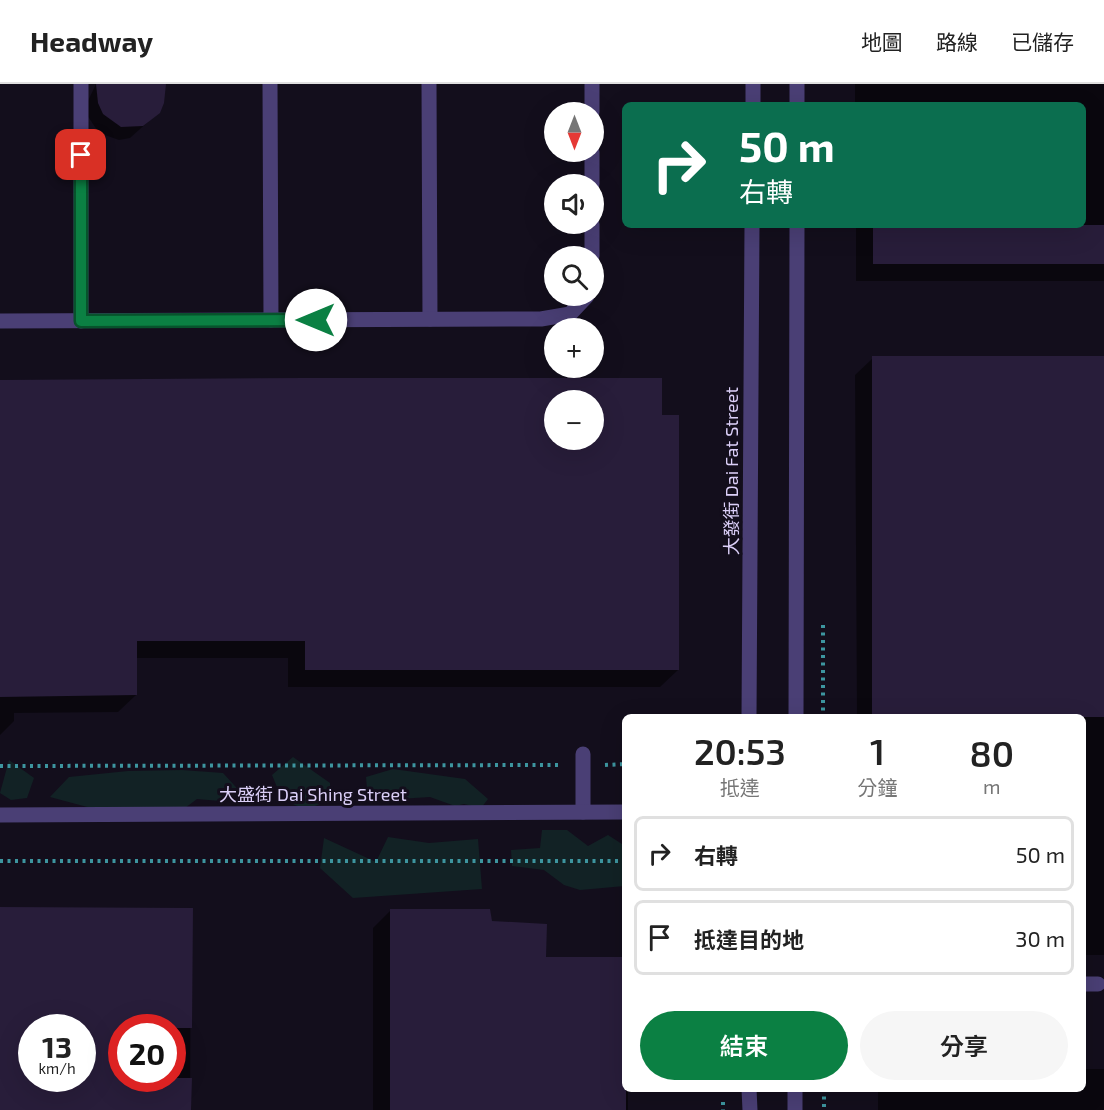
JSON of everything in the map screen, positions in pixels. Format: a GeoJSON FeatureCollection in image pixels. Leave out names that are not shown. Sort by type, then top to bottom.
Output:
{"type":"FeatureCollection","features":[{"type":"Feature","properties":{"kind":"street"},"geometry":{"type":"LineString","coordinates":[[81,84],[81,321]]}},
{"type":"Feature","properties":{"kind":"street"},"geometry":{"type":"LineString","coordinates":[[270,84],[271,320]]}},
{"type":"Feature","properties":{"kind":"street"},"geometry":{"type":"LineString","coordinates":[[429,84],[430,320]]}},
{"type":"Feature","properties":{"kind":"street"},"geometry":{"type":"LineString","coordinates":[[592,84],[592,102]]}},
{"type":"Feature","properties":{"kind":"street"},"geometry":{"type":"LineString","coordinates":[[753,84],[753,102]]}},
{"type":"Feature","properties":{"kind":"street"},"geometry":{"type":"LineString","coordinates":[[797,84],[797,102]]}},
{"type":"Feature","properties":{"kind":"street","name":"大發街 Dai Fat Street"},"geometry":{"type":"LineString","coordinates":[[749,714],[752,228]]}},
{"type":"Feature","properties":{"kind":"street"},"geometry":{"type":"LineString","coordinates":[[796,714],[797,228]]}},
{"type":"Feature","properties":{"kind":"street"},"geometry":{"type":"LineString","coordinates":[[0,321],[542,320],[570,314],[577,306]]}},
{"type":"Feature","properties":{"kind":"street"},"geometry":{"type":"LineString","coordinates":[[583,759],[583,812]]}},
{"type":"Feature","properties":{"kind":"street","name":"大盛街 Dai Shing Street"},"geometry":{"type":"LineString","coordinates":[[0,815],[622,812]]}},
{"type":"Feature","properties":{"kind":"street"},"geometry":{"type":"LineString","coordinates":[[749,1092],[750,1110]]}},
{"type":"Feature","properties":{"kind":"street"},"geometry":{"type":"LineString","coordinates":[[795,1092],[795,1110]]}},
{"type":"Feature","properties":{"kind":"path"},"geometry":{"type":"LineString","coordinates":[[0,766],[583,759],[622,764]]}},
{"type":"Feature","properties":{"kind":"path"},"geometry":{"type":"LineString","coordinates":[[0,861],[622,861]]}},
{"type":"Feature","properties":{"kind":"path"},"geometry":{"type":"LineString","coordinates":[[824,1092],[824,1110]]}},
{"type":"Feature","properties":{"kind":"shaded area"},"geometry":{"type":"Polygon","coordinates":[[[293,757],[330,783],[331,799],[306,810],[282,799],[272,775],[293,757]]]}},
{"type":"Feature","properties":{"kind":"shaded area"},"geometry":{"type":"Polygon","coordinates":[[[9,760],[34,778],[27,798],[11,800],[0,793],[9,760]]]}},
{"type":"Feature","properties":{"kind":"shaded area"},"geometry":{"type":"Polygon","coordinates":[[[393,769],[465,779],[488,799],[481,808],[464,804],[455,806],[430,797],[368,801],[366,777],[393,769]]]}},
{"type":"Feature","properties":{"kind":"shaded area"},"geometry":{"type":"Polygon","coordinates":[[[182,770],[223,773],[244,796],[220,801],[197,799],[169,820],[91,808],[50,797],[69,777],[128,771],[182,770]]]}},
{"type":"Feature","properties":{"kind":"shaded area"},"geometry":{"type":"Polygon","coordinates":[[[542,830],[567,830],[588,846],[608,835],[622,844],[622,886],[580,890],[564,885],[544,870],[512,866],[511,850],[540,848],[542,830]]]}},
{"type":"Feature","properties":{"kind":"shaded area"},"geometry":{"type":"Polygon","coordinates":[[[388,837],[429,843],[478,839],[482,889],[353,898],[320,868],[324,838],[376,862],[388,837]]]}},
{"type":"Feature","properties":{"kind":"building"},"geometry":{"type":"Polygon","coordinates":[[[96,84],[166,84],[164,103],[160,113],[143,126],[121,127],[103,114],[98,103],[96,84]]]}},
{"type":"Feature","properties":{"kind":"building"},"geometry":{"type":"Polygon","coordinates":[[[1086,225],[1104,225],[1104,264],[873,264],[873,228],[1086,228],[1086,225]]]}},
{"type":"Feature","properties":{"kind":"building"},"geometry":{"type":"Polygon","coordinates":[[[872,356],[1104,356],[1104,717],[1086,717],[1086,714],[872,714],[872,356]]]}},
{"type":"Feature","properties":{"kind":"building"},"geometry":{"type":"Polygon","coordinates":[[[662,378],[662,415],[679,415],[679,670],[305,670],[305,641],[137,641],[137,695],[0,697],[0,380],[662,378]]]}},
{"type":"Feature","properties":{"kind":"building"},"geometry":{"type":"Polygon","coordinates":[[[0,907],[193,908],[192,1028],[186,1028],[186,1014],[108,1014],[108,1092],[186,1092],[186,1078],[192,1078],[191,1110],[0,1110],[0,907]]]}},
{"type":"Feature","properties":{"kind":"building"},"geometry":{"type":"Polygon","coordinates":[[[390,909],[490,909],[492,921],[547,924],[546,957],[622,957],[622,1092],[626,1092],[626,1110],[390,1110],[390,909]]]}},
{"type":"Feature","properties":{"kind":"route"},"geometry":{"type":"LineString","coordinates":[[81,155],[81,321],[316,320]]}}]}
